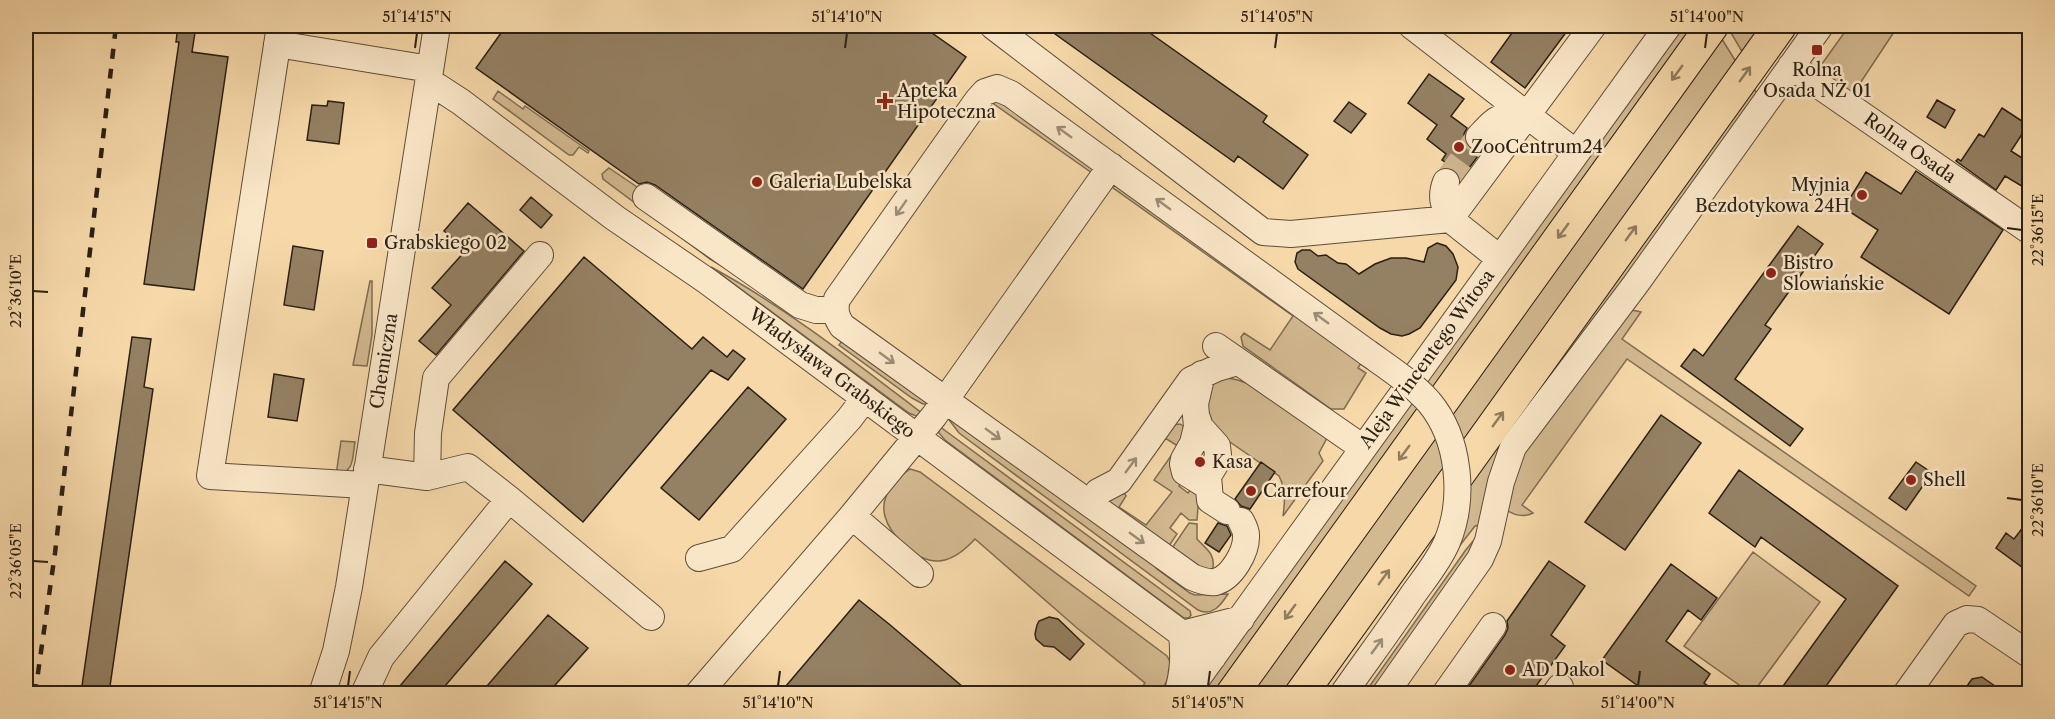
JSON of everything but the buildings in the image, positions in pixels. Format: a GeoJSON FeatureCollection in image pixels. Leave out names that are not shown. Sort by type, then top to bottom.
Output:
{"type":"FeatureCollection","features":[{"type":"Feature","properties":{"kind":"main road","name":"Aleja Wincentego Witosa"},"geometry":{"type":"LineString","coordinates":[[1232,693],[1712,26]]}},
{"type":"Feature","properties":{"kind":"main road"},"geometry":{"type":"LineString","coordinates":[[1301,693],[1780,26]]}},
{"type":"Feature","properties":{"kind":"street","name":"Chemiczna"},"geometry":{"type":"LineString","coordinates":[[322,693],[343,623],[437,26]]}},
{"type":"Feature","properties":{"kind":"street"},"geometry":{"type":"LineString","coordinates":[[993,26],[1263,232],[1291,234],[1450,219],[1593,26]]}},
{"type":"Feature","properties":{"kind":"street","name":"Aleja Wincentego Witosa"},"geometry":{"type":"LineString","coordinates":[[1186,693],[1668,26]]}},
{"type":"Feature","properties":{"kind":"street"},"geometry":{"type":"LineString","coordinates":[[1385,693],[1480,559],[1488,541],[1501,482],[1513,447],[1635,285],[1820,26]]}},
{"type":"Feature","properties":{"kind":"street"},"geometry":{"type":"LineString","coordinates":[[1427,30],[1526,115],[1576,153]]}},
{"type":"Feature","properties":{"kind":"street","name":"Władysława Grabskiego"},"geometry":{"type":"LineString","coordinates":[[278,35],[429,76],[438,87],[588,199],[707,281],[1213,657]]}},
{"type":"Feature","properties":{"kind":"street"},"geometry":{"type":"LineString","coordinates":[[278,35],[210,476],[427,477],[468,467]]}},
{"type":"Feature","properties":{"kind":"street","name":"Rolna Osada"},"geometry":{"type":"LineString","coordinates":[[1791,66],[2030,231]]}},
{"type":"Feature","properties":{"kind":"street"},"geometry":{"type":"LineString","coordinates":[[1202,374],[1195,404],[1196,436],[1184,459],[1184,469],[1185,472],[1209,487],[1210,500],[1234,516],[1246,534],[1242,555],[1224,579],[1215,582],[1202,582],[1192,577],[1090,504],[842,326],[835,310],[841,294],[941,151],[985,92],[997,88],[1004,90],[1111,166],[1415,388],[1434,409],[1452,448],[1457,495],[1451,529],[1439,557],[1343,693]]}},
{"type":"Feature","properties":{"kind":"street"},"geometry":{"type":"LineString","coordinates":[[1479,137],[1496,119],[1509,115],[1526,115]]}},
{"type":"Feature","properties":{"kind":"street"},"geometry":{"type":"LineString","coordinates":[[698,693],[852,516],[917,437],[1111,166]]}},
{"type":"Feature","properties":{"kind":"street"},"geometry":{"type":"LineString","coordinates":[[1446,182],[1442,190],[1442,200],[1450,219],[1499,258]]}},
{"type":"Feature","properties":{"kind":"street"},"geometry":{"type":"LineString","coordinates":[[646,197],[800,305],[816,310],[835,310]]}},
{"type":"Feature","properties":{"kind":"street"},"geometry":{"type":"LineString","coordinates":[[427,477],[428,432],[436,378],[540,255]]}},
{"type":"Feature","properties":{"kind":"street"},"geometry":{"type":"LineString","coordinates":[[1216,346],[1363,448]]}},
{"type":"Feature","properties":{"kind":"street"},"geometry":{"type":"LineString","coordinates":[[1090,504],[1098,492],[1119,481],[1191,380],[1237,362]]}},
{"type":"Feature","properties":{"kind":"street"},"geometry":{"type":"LineString","coordinates":[[699,558],[732,549],[849,419],[865,398]]}},
{"type":"Feature","properties":{"kind":"street"},"geometry":{"type":"LineString","coordinates":[[428,432],[651,617]]}},
{"type":"Feature","properties":{"kind":"street"},"geometry":{"type":"LineString","coordinates":[[364,693],[381,657],[509,499]]}},
{"type":"Feature","properties":{"kind":"street"},"geometry":{"type":"LineString","coordinates":[[852,516],[920,574]]}},
{"type":"Feature","properties":{"kind":"street"},"geometry":{"type":"LineString","coordinates":[[1177,693],[1183,668],[1182,634],[1241,619]]}},
{"type":"Feature","properties":{"kind":"street"},"geometry":{"type":"LineString","coordinates":[[1906,693],[1956,624],[1967,619],[1978,620],[2030,655]]}},
{"type":"Feature","properties":{"kind":"street"},"geometry":{"type":"LineString","coordinates":[[1446,693],[1494,626]]}},
{"type":"Feature","properties":{"kind":"shaded area"},"geometry":{"type":"Polygon","coordinates":[[[1680,26],[1697,26],[1217,693],[1197,694],[1680,26]]]}},
{"type":"Feature","properties":{"kind":"shaded area"},"geometry":{"type":"Polygon","coordinates":[[[1727,26],[1766,26],[1744,55],[1727,26]]]}},
{"type":"Feature","properties":{"kind":"shaded area"},"geometry":{"type":"Polygon","coordinates":[[[1849,26],[1898,26],[1849,100],[1814,75],[1849,26]]]}},
{"type":"Feature","properties":{"kind":"shaded area"},"geometry":{"type":"Polygon","coordinates":[[[1720,36],[1738,65],[1285,693],[1249,694],[1720,36]]]}},
{"type":"Feature","properties":{"kind":"shaded area"},"geometry":{"type":"Polygon","coordinates":[[[1751,85],[1759,96],[1510,439],[1482,525],[1475,526],[1454,553],[1468,478],[1751,85]]]}},
{"type":"Feature","properties":{"kind":"shaded area"},"geometry":{"type":"Polygon","coordinates":[[[498,91],[523,109],[525,106],[589,151],[588,153],[579,147],[573,155],[569,155],[493,99],[498,91]]]}},
{"type":"Feature","properties":{"kind":"shaded area"},"geometry":{"type":"Polygon","coordinates":[[[995,98],[1089,160],[1095,172],[1092,173],[991,102],[995,98]]]}},
{"type":"Feature","properties":{"kind":"shaded area"},"geometry":{"type":"Polygon","coordinates":[[[609,168],[643,191],[741,277],[710,259],[603,179],[602,174],[609,168]]]}},
{"type":"Feature","properties":{"kind":"shaded area"},"geometry":{"type":"Polygon","coordinates":[[[1111,182],[1363,360],[1358,368],[1366,373],[1344,409],[1331,409],[1243,346],[1241,337],[1244,333],[1270,350],[1293,316],[1109,185],[1111,182]]]}},
{"type":"Feature","properties":{"kind":"shaded area"},"geometry":{"type":"Polygon","coordinates":[[[711,267],[794,318],[923,414],[916,416],[909,413],[711,267]]]}},
{"type":"Feature","properties":{"kind":"shaded area"},"geometry":{"type":"Polygon","coordinates":[[[370,281],[372,281],[372,335],[367,366],[353,365],[370,281]]]}},
{"type":"Feature","properties":{"kind":"shaded area"},"geometry":{"type":"Polygon","coordinates":[[[1632,310],[1641,312],[1622,339],[1976,586],[1969,596],[1627,359],[1522,505],[1533,513],[1519,515],[1505,509],[1512,466],[1632,310]]]}},
{"type":"Feature","properties":{"kind":"shaded area"},"geometry":{"type":"Polygon","coordinates":[[[844,338],[926,396],[929,404],[923,404],[912,398],[839,345],[844,338]]]}},
{"type":"Feature","properties":{"kind":"shaded area"},"geometry":{"type":"Polygon","coordinates":[[[1228,378],[1241,381],[1266,393],[1327,438],[1319,453],[1323,461],[1283,516],[1283,486],[1279,476],[1214,431],[1205,418],[1209,388],[1215,382],[1228,378]]]}},
{"type":"Feature","properties":{"kind":"shaded area"},"geometry":{"type":"Polygon","coordinates":[[[947,417],[1190,593],[1195,595],[1228,594],[1212,611],[1198,610],[959,433],[947,417]]]}},
{"type":"Feature","properties":{"kind":"shaded area"},"geometry":{"type":"Polygon","coordinates":[[[1180,424],[1186,428],[1184,478],[1179,486],[1188,493],[1194,485],[1199,495],[1197,520],[1189,520],[1181,513],[1170,528],[1177,534],[1169,546],[1106,500],[1120,493],[1125,494],[1119,507],[1146,525],[1172,492],[1154,480],[1178,446],[1165,438],[1158,449],[1156,448],[1173,425],[1180,424]]]}},
{"type":"Feature","properties":{"kind":"shaded area"},"geometry":{"type":"Polygon","coordinates":[[[939,426],[1190,611],[1189,618],[1184,618],[945,440],[939,433],[939,426]]]}},
{"type":"Feature","properties":{"kind":"shaded area"},"geometry":{"type":"Polygon","coordinates":[[[341,441],[355,442],[353,459],[347,471],[336,475],[341,441]]]}},
{"type":"Feature","properties":{"kind":"shaded area"},"geometry":{"type":"Polygon","coordinates":[[[910,469],[920,472],[1167,656],[1171,671],[1159,693],[1138,693],[1145,683],[1077,628],[975,539],[958,554],[941,561],[923,558],[904,545],[888,524],[884,509],[888,493],[893,485],[910,469]]]}},
{"type":"Feature","properties":{"kind":"shaded area"},"geometry":{"type":"Polygon","coordinates":[[[1189,523],[1197,524],[1197,539],[1213,559],[1213,568],[1207,572],[1172,548],[1189,523]]]}},
{"type":"Feature","properties":{"kind":"shaded area"},"geometry":{"type":"Polygon","coordinates":[[[1482,536],[1371,693],[1364,694],[1465,551],[1473,541],[1482,536]]]}},
{"type":"Feature","properties":{"kind":"shaded area"},"geometry":{"type":"Polygon","coordinates":[[[1753,552],[1820,602],[1752,694],[1684,646],[1753,552]]]}},
{"type":"Feature","properties":{"kind":"tunnel"},"geometry":{"type":"LineString","coordinates":[[1446,182],[1479,137]]}},
{"type":"Feature","properties":{"kind":"railway"},"geometry":{"type":"LineString","coordinates":[[35,694],[55,553],[116,26]]}},
{"type":"Feature","properties":{"kind":"place","name":"Rolna Osada NŻ 01"},"geometry":{"type":"Point","coordinates":[1817,50]}},
{"type":"Feature","properties":{"kind":"place","name":"Apteka Hipoteczna"},"geometry":{"type":"Point","coordinates":[885,101]}},
{"type":"Feature","properties":{"kind":"place","name":"ZooCentrum24"},"geometry":{"type":"Point","coordinates":[1459,147]}},
{"type":"Feature","properties":{"kind":"place","name":"Galeria Lubelska"},"geometry":{"type":"Point","coordinates":[757,182]}},
{"type":"Feature","properties":{"kind":"place","name":"Myjnia Bezdotykowa 24H"},"geometry":{"type":"Point","coordinates":[1862,195]}},
{"type":"Feature","properties":{"kind":"place","name":"Grabskiego 02"},"geometry":{"type":"Point","coordinates":[372,243]}},
{"type":"Feature","properties":{"kind":"place","name":"Bistro Slowiańskie"},"geometry":{"type":"Point","coordinates":[1771,273]}},
{"type":"Feature","properties":{"kind":"place","name":"Kasa"},"geometry":{"type":"Point","coordinates":[1200,462]}},
{"type":"Feature","properties":{"kind":"place","name":"Shell"},"geometry":{"type":"Point","coordinates":[1911,480]}},
{"type":"Feature","properties":{"kind":"place","name":"Carrefour"},"geometry":{"type":"Point","coordinates":[1251,491]}},
{"type":"Feature","properties":{"kind":"place","name":"AD Dakol"},"geometry":{"type":"Point","coordinates":[1510,670]}}]}
